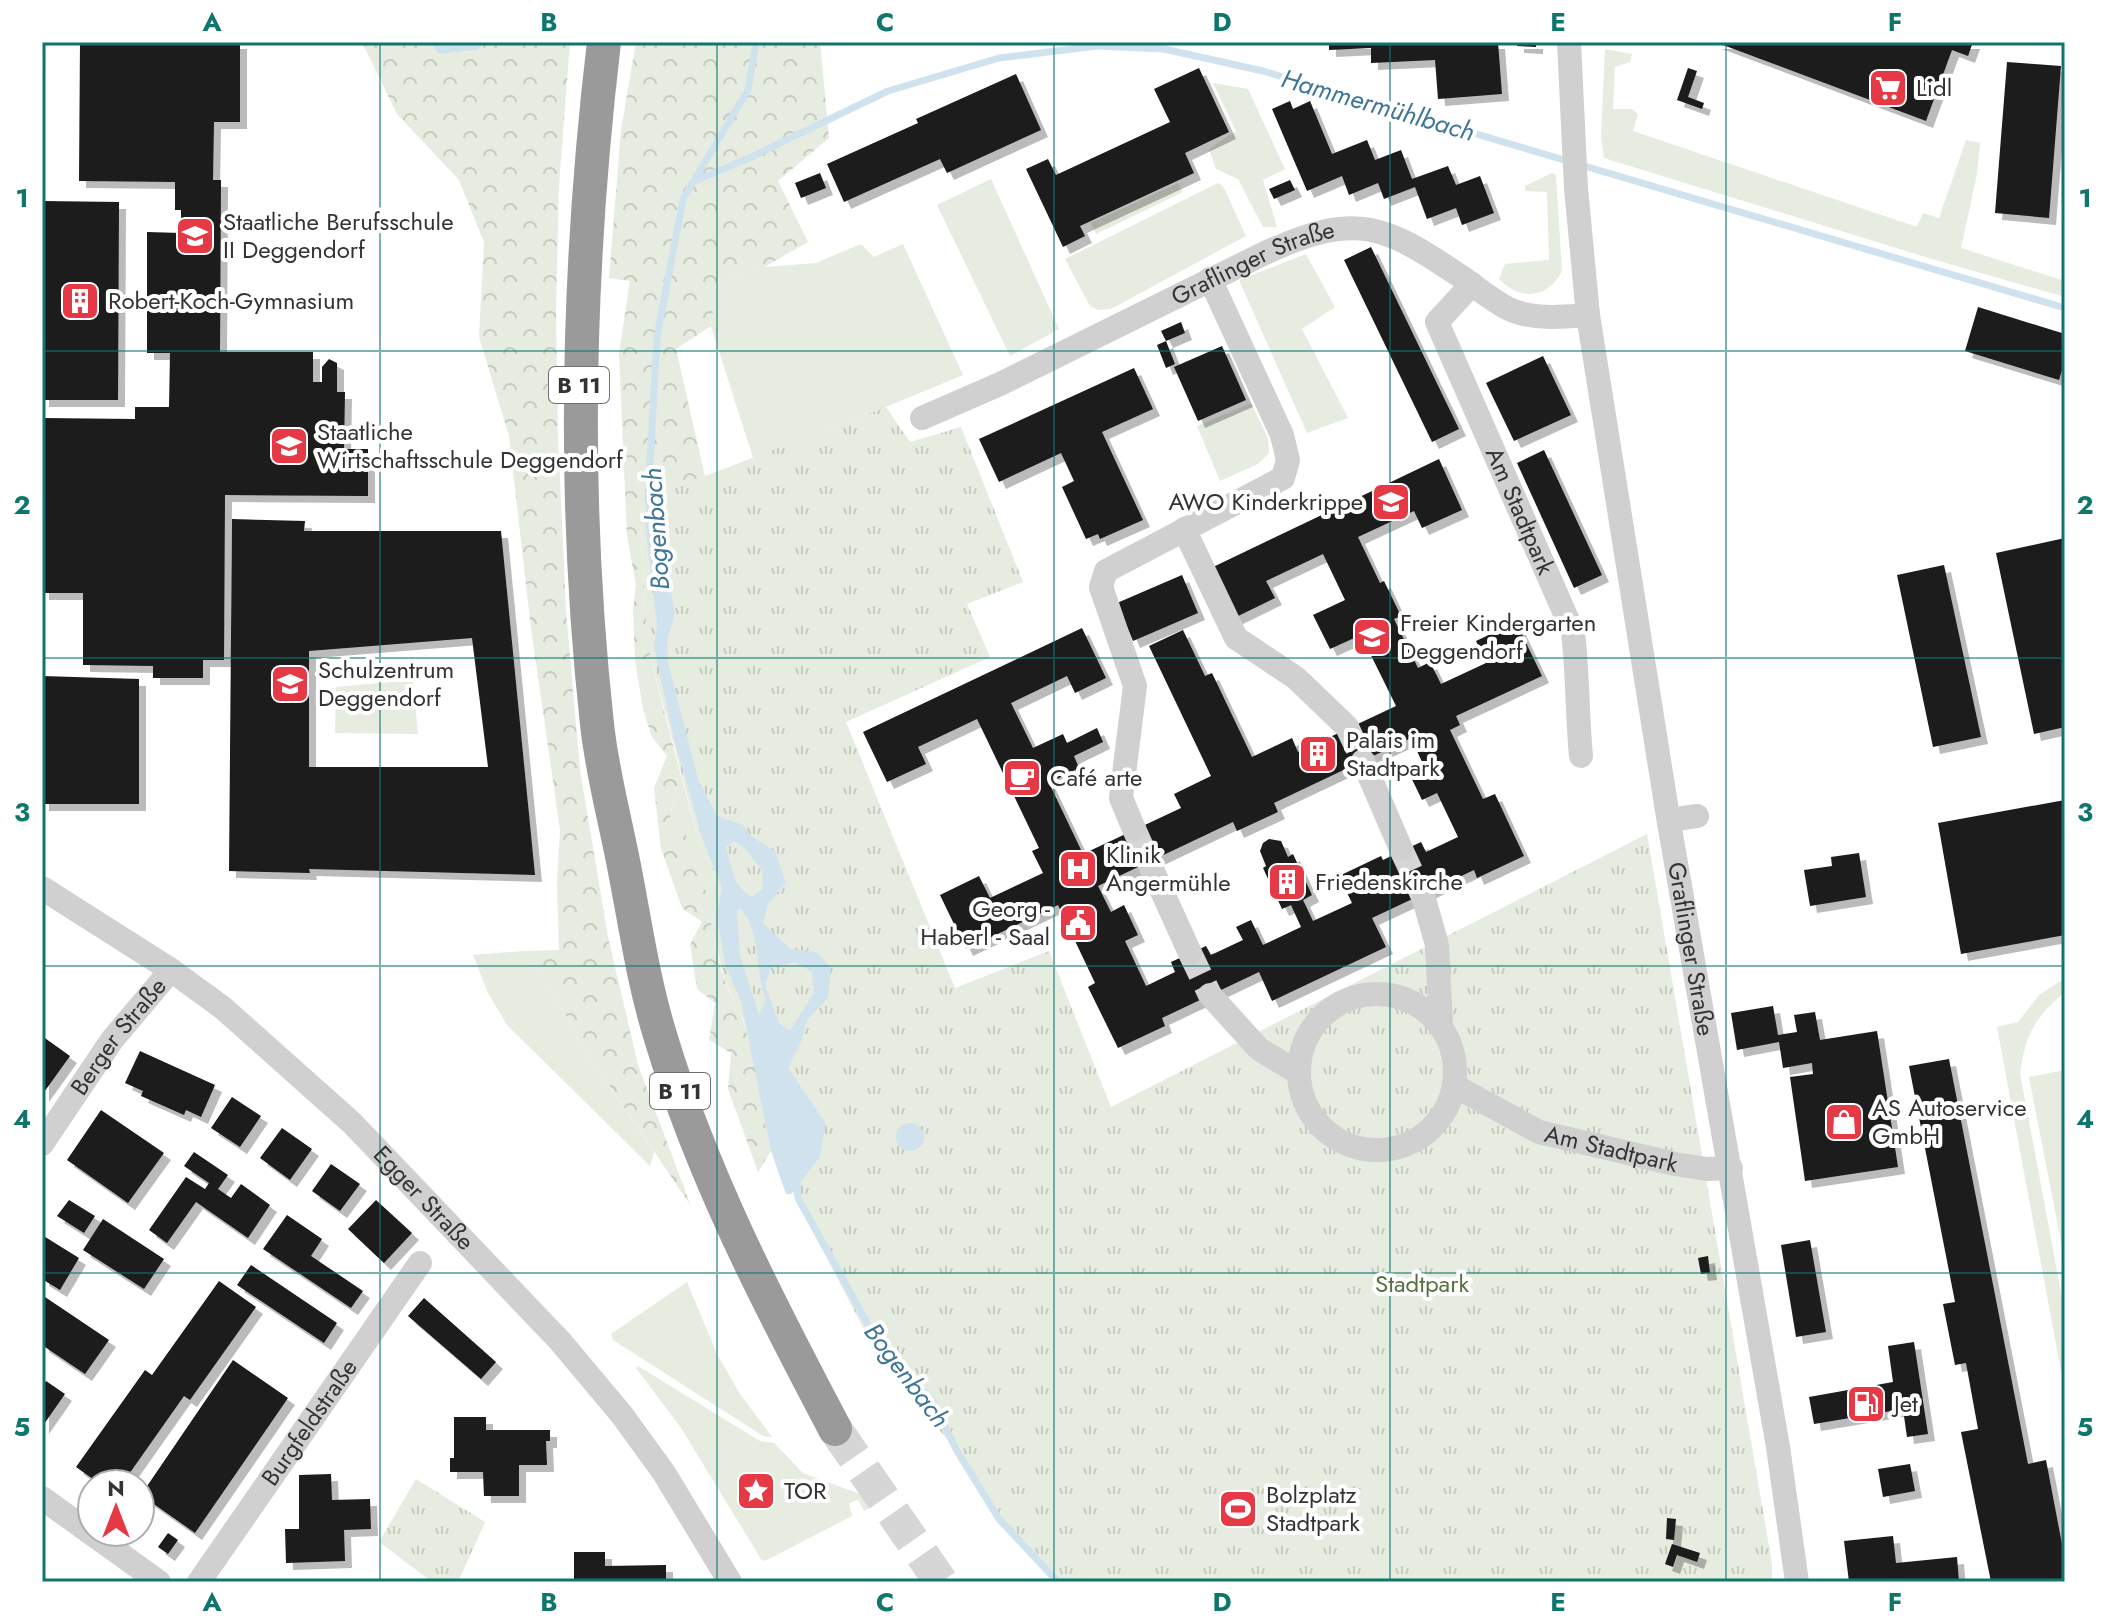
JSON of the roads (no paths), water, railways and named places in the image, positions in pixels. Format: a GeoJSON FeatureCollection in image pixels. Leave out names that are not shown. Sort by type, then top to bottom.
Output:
{"type":"FeatureCollection","features":[{"type":"Feature","properties":{"kind":"highway","name":"B 11"},"geometry":{"type":"LineString","coordinates":[[604,42],[591,155],[579,390],[583,545],[597,728],[659,1034],[704,1159],[753,1270],[835,1429]]}},
{"type":"Feature","properties":{"kind":"street","name":"Graflinger Straße"},"geometry":{"type":"LineString","coordinates":[[1569,42],[1576,188],[1588,315],[1669,820],[1778,1447],[1797,1582]]}},
{"type":"Feature","properties":{"kind":"street","name":"Graflinger Straße"},"geometry":{"type":"LineString","coordinates":[[922,418],[1000,384],[1300,237],[1337,228],[1373,229],[1413,244],[1510,309],[1541,316],[1588,315]]}},
{"type":"Feature","properties":{"kind":"street"},"geometry":{"type":"LineString","coordinates":[[1134,829],[1121,798],[1135,686],[1101,587],[1106,571],[1283,478],[1288,460],[1282,435],[1210,279]]}},
{"type":"Feature","properties":{"kind":"street","name":"Am Stadtpark"},"geometry":{"type":"LineString","coordinates":[[1472,284],[1437,322],[1573,632],[1578,671],[1576,709],[1581,756]]}},
{"type":"Feature","properties":{"kind":"street"},"geometry":{"type":"LineString","coordinates":[[1184,529],[1236,638],[1296,678],[1347,727]]}},
{"type":"Feature","properties":{"kind":"street"},"geometry":{"type":"LineString","coordinates":[[1363,761],[1401,849]]}},
{"type":"Feature","properties":{"kind":"street"},"geometry":{"type":"LineString","coordinates":[[1669,820],[1697,816]]}},
{"type":"Feature","properties":{"kind":"street"},"geometry":{"type":"LineString","coordinates":[[1151,867],[1190,953]]}},
{"type":"Feature","properties":{"kind":"street","name":"Egger Straße"},"geometry":{"type":"LineString","coordinates":[[42,888],[171,970],[223,1008],[352,1123],[560,1341],[622,1415],[664,1473],[730,1582]]}},
{"type":"Feature","properties":{"kind":"street"},"geometry":{"type":"LineString","coordinates":[[1424,899],[1437,945],[1441,1025]]}},
{"type":"Feature","properties":{"kind":"street","name":"Berger Straße"},"geometry":{"type":"LineString","coordinates":[[42,1144],[112,1040],[171,970]]}},
{"type":"Feature","properties":{"kind":"street"},"geometry":{"type":"LineString","coordinates":[[1366,994],[1394,995],[1420,1006],[1441,1025],[1451,1044],[1456,1065],[1455,1086],[1444,1114],[1430,1130],[1413,1142],[1394,1149],[1365,1150],[1339,1141],[1317,1123],[1302,1099],[1297,1072],[1303,1044],[1317,1020],[1339,1002],[1366,994]]}},
{"type":"Feature","properties":{"kind":"street"},"geometry":{"type":"LineString","coordinates":[[1210,995],[1259,1049],[1297,1072]]}},
{"type":"Feature","properties":{"kind":"street","name":"Am Stadtpark"},"geometry":{"type":"LineString","coordinates":[[1455,1086],[1539,1132],[1675,1164],[1707,1169],[1731,1168]]}},
{"type":"Feature","properties":{"kind":"street","name":"Burgfeldstraße"},"geometry":{"type":"LineString","coordinates":[[199,1582],[420,1263]]}},
{"type":"Feature","properties":{"kind":"street"},"geometry":{"type":"LineString","coordinates":[[42,1498],[159,1582]]}},
{"type":"Feature","properties":{"kind":"water"},"geometry":{"type":"Polygon","coordinates":[[[429,42],[486,42],[477,50],[439,54],[429,42]]]}},
{"type":"Feature","properties":{"kind":"water"},"geometry":{"type":"Polygon","coordinates":[[[649,503],[655,505],[675,614],[667,640],[668,662],[698,779],[717,816],[743,825],[751,836],[775,851],[786,883],[768,904],[763,923],[790,949],[816,952],[831,968],[828,998],[807,1020],[802,1040],[788,1068],[826,1124],[819,1158],[791,1194],[786,1194],[771,1151],[741,1001],[725,964],[717,917],[722,888],[702,837],[674,739],[654,647],[657,624],[645,522],[649,503]],[[734,841],[726,847],[732,869],[740,887],[752,897],[763,888],[762,869],[734,841]],[[740,908],[737,911],[740,956],[759,1015],[766,1000],[755,941],[747,918],[740,908]],[[796,962],[771,968],[765,985],[779,1023],[790,1031],[814,993],[812,972],[796,962]]]}},
{"type":"Feature","properties":{"kind":"water"},"geometry":{"type":"Polygon","coordinates":[[[910,1123],[920,1127],[924,1137],[920,1147],[910,1151],[900,1147],[896,1137],[900,1127],[910,1123]]]}},
{"type":"Feature","properties":{"kind":"waterway","name":"Bogenbach"},"geometry":{"type":"LineString","coordinates":[[650,512],[648,498],[657,337],[683,199],[748,90],[756,42]]}},
{"type":"Feature","properties":{"kind":"waterway","name":"Hammermühlbach"},"geometry":{"type":"LineString","coordinates":[[697,180],[888,91],[999,58],[1097,46],[1164,49],[1263,71],[2065,308]]}},
{"type":"Feature","properties":{"kind":"waterway","name":"Bogenbach"},"geometry":{"type":"LineString","coordinates":[[797,1179],[798,1198],[882,1350],[932,1400],[957,1451],[999,1519],[1058,1582]]}},
{"type":"Feature","properties":{"kind":"tunnel"},"geometry":{"type":"LineString","coordinates":[[1347,727],[1363,761]]}},
{"type":"Feature","properties":{"kind":"tunnel"},"geometry":{"type":"LineString","coordinates":[[1134,829],[1151,867]]}},
{"type":"Feature","properties":{"kind":"tunnel"},"geometry":{"type":"LineString","coordinates":[[1401,849],[1424,899]]}},
{"type":"Feature","properties":{"kind":"tunnel"},"geometry":{"type":"LineString","coordinates":[[1190,953],[1210,995]]}},
{"type":"Feature","properties":{"kind":"tunnel"},"geometry":{"type":"LineString","coordinates":[[835,1429],[941,1582]]}},
{"type":"Feature","properties":{"kind":"place","name":"Lidl"},"geometry":{"type":"Point","coordinates":[1888,88]}},
{"type":"Feature","properties":{"kind":"place","name":"Staatliche Berufsschule II Deggendorf"},"geometry":{"type":"Point","coordinates":[195,236]}},
{"type":"Feature","properties":{"kind":"place","name":"Robert-Koch-Gymnasium"},"geometry":{"type":"Point","coordinates":[80,301]}},
{"type":"Feature","properties":{"kind":"place","name":"Staatliche Wirtschaftsschule Deggendorf"},"geometry":{"type":"Point","coordinates":[289,446]}},
{"type":"Feature","properties":{"kind":"place","name":"AWO Kinderkrippe"},"geometry":{"type":"Point","coordinates":[1391,502]}},
{"type":"Feature","properties":{"kind":"place","name":"Freier Kindergarten Deggendorf"},"geometry":{"type":"Point","coordinates":[1372,637]}},
{"type":"Feature","properties":{"kind":"place","name":"Schulzentrum Deggendorf"},"geometry":{"type":"Point","coordinates":[290,684]}},
{"type":"Feature","properties":{"kind":"place","name":"Palais im Stadtpark"},"geometry":{"type":"Point","coordinates":[1318,754]}},
{"type":"Feature","properties":{"kind":"place","name":"Café arte"},"geometry":{"type":"Point","coordinates":[1022,778]}},
{"type":"Feature","properties":{"kind":"place","name":"Klinik Angermühle"},"geometry":{"type":"Point","coordinates":[1078,869]}},
{"type":"Feature","properties":{"kind":"place","name":"Friedenskirche"},"geometry":{"type":"Point","coordinates":[1287,882]}},
{"type":"Feature","properties":{"kind":"place","name":"Georg - Haberl - Saal"},"geometry":{"type":"Point","coordinates":[1078,923]}},
{"type":"Feature","properties":{"kind":"place","name":"AS Autoservice GmbH"},"geometry":{"type":"Point","coordinates":[1844,1122]}},
{"type":"Feature","properties":{"kind":"place","name":"Jet"},"geometry":{"type":"Point","coordinates":[1866,1404]}},
{"type":"Feature","properties":{"kind":"place","name":"TOR"},"geometry":{"type":"Point","coordinates":[756,1491]}},
{"type":"Feature","properties":{"kind":"place","name":"Bolzplatz Stadtpark"},"geometry":{"type":"Point","coordinates":[1238,1509]}},
{"type":"Feature","properties":{"kind":"park label","name":"Stadtpark"},"geometry":{"type":"Point","coordinates":[1422,1284]}}]}
